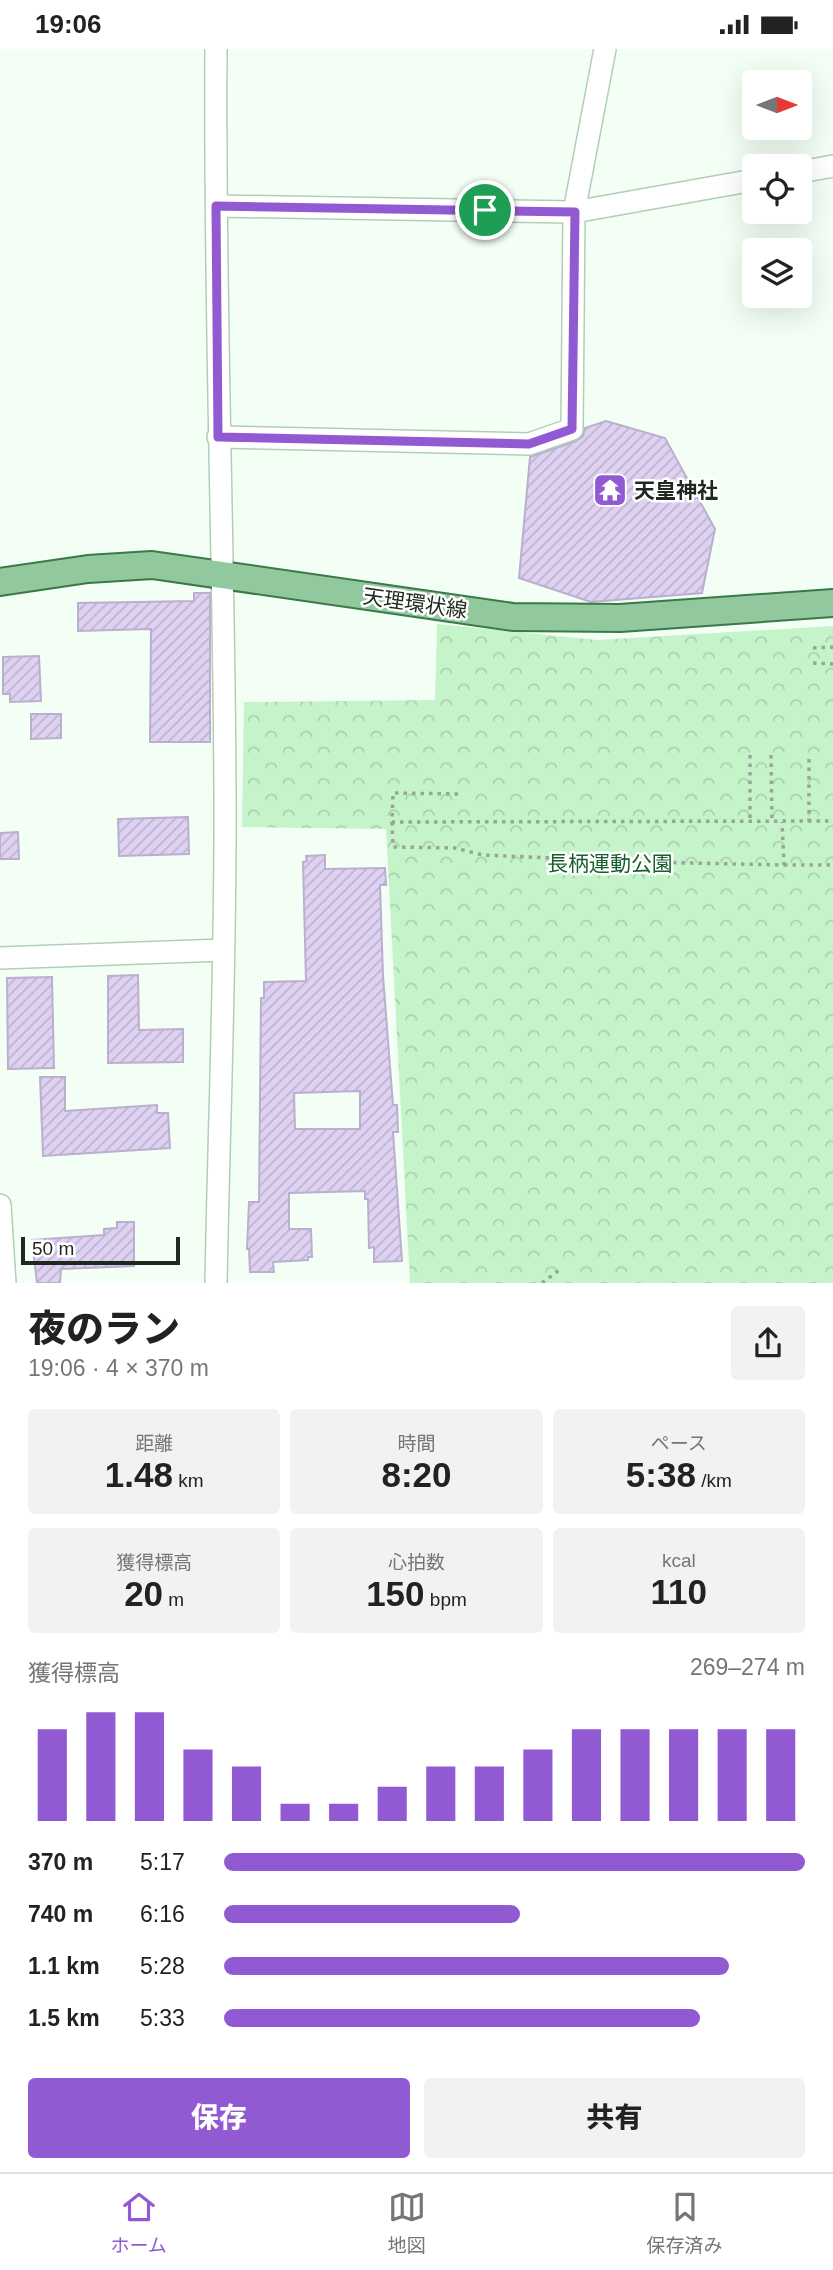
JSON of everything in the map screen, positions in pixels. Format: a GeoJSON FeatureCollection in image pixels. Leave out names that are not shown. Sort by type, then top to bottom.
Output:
{"type":"FeatureCollection","features":[{"type":"Feature","properties":{"kind":"main road","name":"天理環状線"},"geometry":{"type":"LineString","coordinates":[[0,582],[88,569],[152,565],[223,573],[513,617],[620,618],[833,603]]}},
{"type":"Feature","properties":{"kind":"street"},"geometry":{"type":"LineString","coordinates":[[216,49],[218,437],[223,573],[223,950],[216,1283]]}},
{"type":"Feature","properties":{"kind":"street"},"geometry":{"type":"LineString","coordinates":[[218,437],[529,444],[572,429],[575,212],[605,49]]}},
{"type":"Feature","properties":{"kind":"street"},"geometry":{"type":"LineString","coordinates":[[812,170],[833,166]]}},
{"type":"Feature","properties":{"kind":"street"},"geometry":{"type":"LineString","coordinates":[[216,206],[575,212],[742,182]]}},
{"type":"Feature","properties":{"kind":"street"},"geometry":{"type":"LineString","coordinates":[[0,958],[223,950]]}},
{"type":"Feature","properties":{"kind":"street"},"geometry":{"type":"LineString","coordinates":[[0,1205],[5,1283]]}},
{"type":"Feature","properties":{"kind":"path"},"geometry":{"type":"LineString","coordinates":[[813,648],[833,647]]}},
{"type":"Feature","properties":{"kind":"path"},"geometry":{"type":"LineString","coordinates":[[813,663],[833,664]]}},
{"type":"Feature","properties":{"kind":"path"},"geometry":{"type":"LineString","coordinates":[[750,755],[750,821]]}},
{"type":"Feature","properties":{"kind":"path"},"geometry":{"type":"LineString","coordinates":[[771,755],[772,822]]}},
{"type":"Feature","properties":{"kind":"path"},"geometry":{"type":"LineString","coordinates":[[809,755],[809,822]]}},
{"type":"Feature","properties":{"kind":"path"},"geometry":{"type":"LineString","coordinates":[[458,793],[393,793],[393,847],[455,848],[483,855],[631,862],[833,865]]}},
{"type":"Feature","properties":{"kind":"path"},"geometry":{"type":"LineString","coordinates":[[392,822],[833,821]]}},
{"type":"Feature","properties":{"kind":"path"},"geometry":{"type":"LineString","coordinates":[[782,822],[785,865]]}},
{"type":"Feature","properties":{"kind":"path"},"geometry":{"type":"LineString","coordinates":[[542,1283],[562,1268]]}},
{"type":"Feature","properties":{"kind":"green space","name":"長柄運動公園"},"geometry":{"type":"Polygon","coordinates":[[[437,624],[597,640],[833,626],[833,1283],[410,1283],[386,829],[242,827],[244,702],[435,700],[437,624]]]}},
{"type":"Feature","properties":{"kind":"building","name":"天皇神社"},"geometry":{"type":"Polygon","coordinates":[[[606,421],[665,438],[715,529],[702,593],[591,602],[519,578],[530,457],[576,441],[583,436],[585,428],[606,421]]]}},
{"type":"Feature","properties":{"kind":"building"},"geometry":{"type":"Polygon","coordinates":[[[194,593],[210,593],[210,742],[150,742],[151,629],[78,631],[78,603],[194,601],[194,593]]]}},
{"type":"Feature","properties":{"kind":"building"},"geometry":{"type":"Polygon","coordinates":[[[39,656],[41,701],[10,702],[10,694],[3,694],[3,657],[39,656]]]}},
{"type":"Feature","properties":{"kind":"building"},"geometry":{"type":"Polygon","coordinates":[[[31,714],[61,714],[61,738],[31,739],[31,714]]]}},
{"type":"Feature","properties":{"kind":"building"},"geometry":{"type":"Polygon","coordinates":[[[188,817],[189,854],[119,856],[118,819],[188,817]]]}},
{"type":"Feature","properties":{"kind":"building"},"geometry":{"type":"Polygon","coordinates":[[[18,832],[19,859],[0,859],[0,833],[18,832]]]}},
{"type":"Feature","properties":{"kind":"building"},"geometry":{"type":"Polygon","coordinates":[[[325,855],[325,869],[385,868],[386,885],[380,885],[383,976],[393,1105],[397,1105],[398,1132],[393,1132],[402,1261],[374,1262],[374,1247],[369,1248],[368,1199],[365,1199],[365,1191],[289,1193],[289,1229],[311,1229],[312,1257],[308,1257],[308,1260],[273,1262],[274,1272],[250,1272],[247,1249],[249,1202],[259,1202],[261,998],[264,998],[264,982],[306,981],[303,862],[307,861],[306,856],[325,855]],[[360,1091],[294,1093],[295,1129],[360,1129],[360,1091]]]}},
{"type":"Feature","properties":{"kind":"building"},"geometry":{"type":"Polygon","coordinates":[[[138,975],[139,1030],[183,1029],[183,1062],[108,1063],[108,976],[138,975]]]}},
{"type":"Feature","properties":{"kind":"building"},"geometry":{"type":"Polygon","coordinates":[[[52,977],[54,1068],[8,1069],[7,978],[52,977]]]}},
{"type":"Feature","properties":{"kind":"building"},"geometry":{"type":"Polygon","coordinates":[[[40,1077],[65,1077],[65,1111],[157,1105],[157,1113],[168,1113],[170,1148],[43,1156],[40,1077]]]}},
{"type":"Feature","properties":{"kind":"building"},"geometry":{"type":"Polygon","coordinates":[[[117,1222],[134,1222],[134,1266],[61,1269],[60,1283],[37,1283],[32,1240],[104,1235],[104,1229],[117,1228],[117,1222]]]}},
{"type":"Feature","properties":{"kind":"place","name":"天皇神社"},"geometry":{"type":"Point","coordinates":[610,490]}},
{"type":"Feature","properties":{"kind":"route"},"geometry":{"type":"LineString","coordinates":[[216,206],[485,210],[575,212],[572,429],[529,444],[218,437],[216,206]]}}]}
